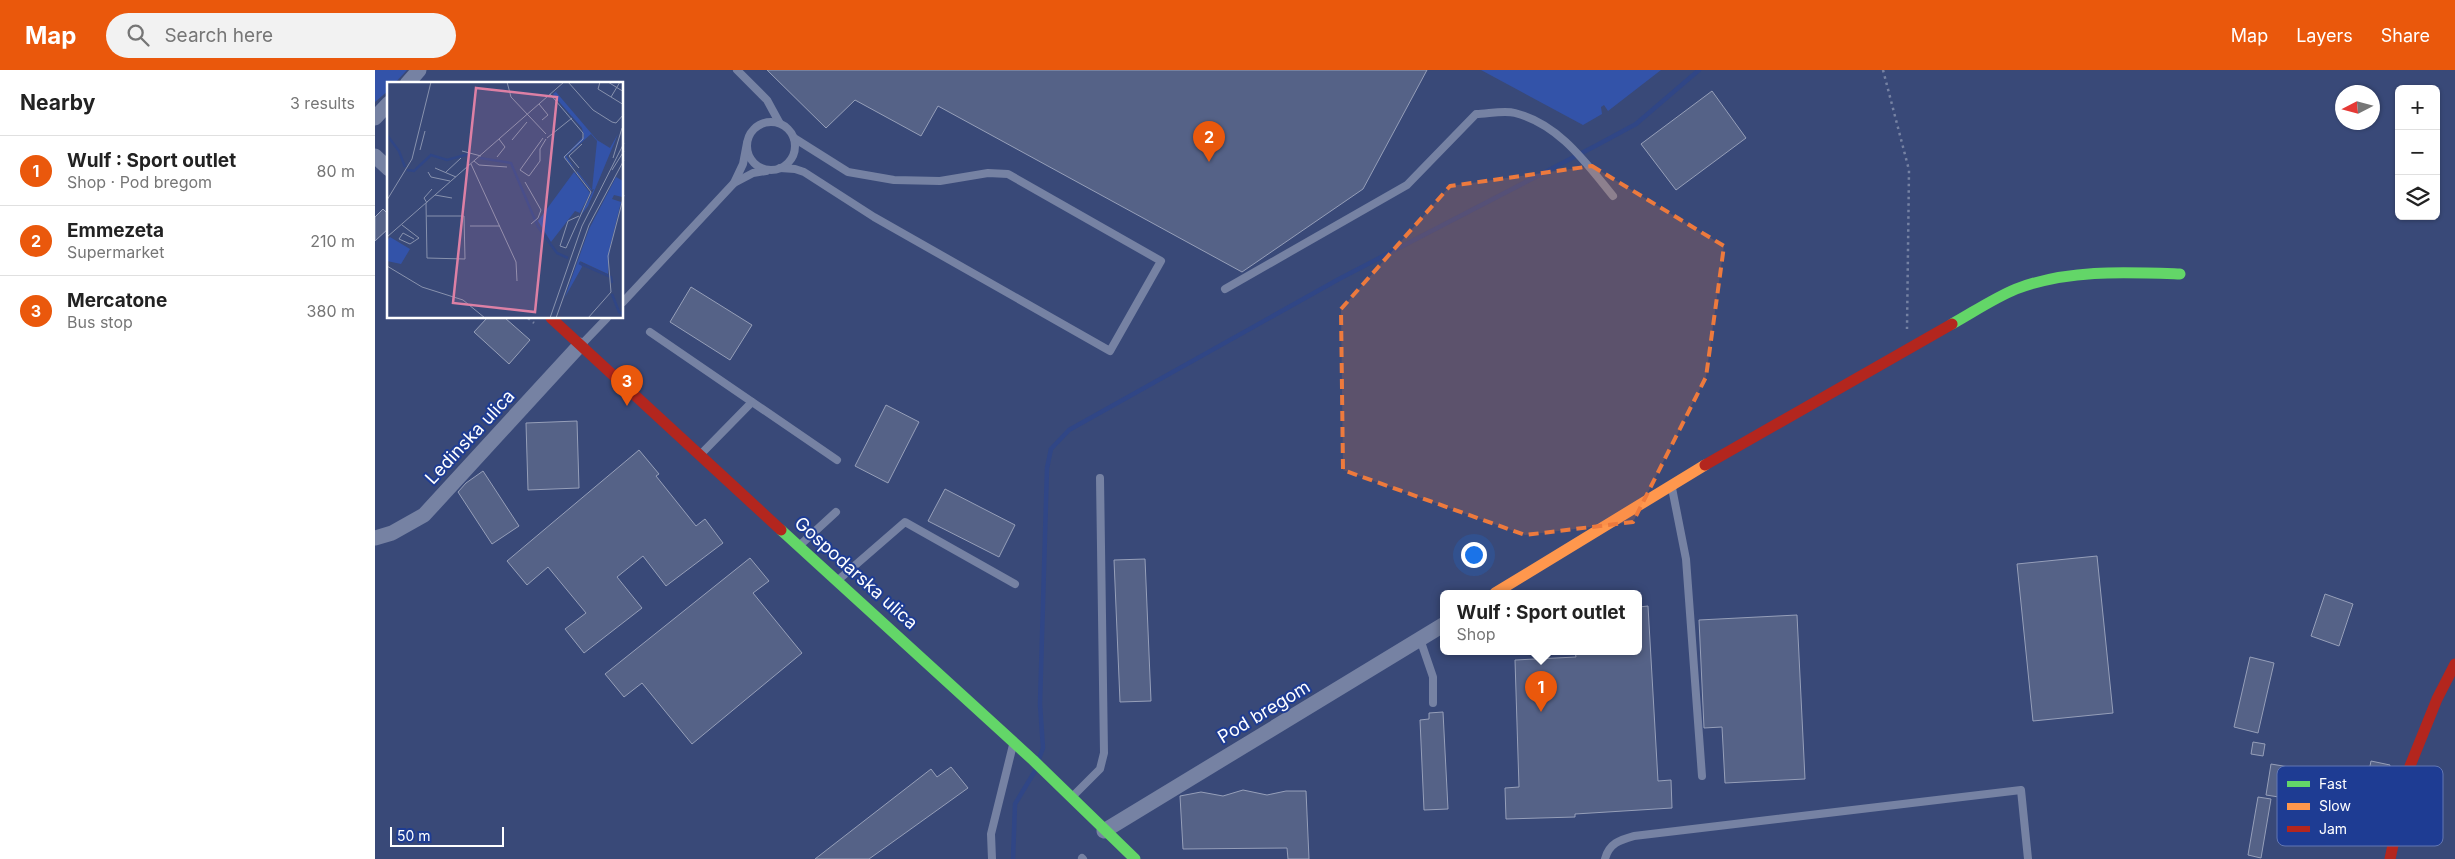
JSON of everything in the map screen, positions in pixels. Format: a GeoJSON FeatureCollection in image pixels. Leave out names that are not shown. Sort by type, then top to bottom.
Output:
{"type":"FeatureCollection","features":[{"type":"Feature","properties":{"kind":"street"},"geometry":{"type":"LineString","coordinates":[[409,82],[419,70]]}},
{"type":"Feature","properties":{"kind":"street"},"geometry":{"type":"LineString","coordinates":[[375,118],[387,105]]}},
{"type":"Feature","properties":{"kind":"street"},"geometry":{"type":"LineString","coordinates":[[375,156],[387,166]]}},
{"type":"Feature","properties":{"kind":"street"},"geometry":{"type":"LineString","coordinates":[[1500,590],[1671,485],[1943,329],[2016,290],[2077,274],[2119,272],[2180,274]]}},
{"type":"Feature","properties":{"kind":"street","name":"Gospodarska ulica"},"geometry":{"type":"LineString","coordinates":[[552,319],[1033,760],[1135,859]]}},
{"type":"Feature","properties":{"kind":"street","name":"Ledinska ulica"},"geometry":{"type":"LineString","coordinates":[[375,538],[392,533],[424,515],[580,346]]}},
{"type":"Feature","properties":{"kind":"street","name":"Pod bregom"},"geometry":{"type":"LineString","coordinates":[[1104,831],[1440,627]]}},
{"type":"Feature","properties":{"kind":"street"},"geometry":{"type":"LineString","coordinates":[[2410,766],[2437,699],[2455,664]]}},
{"type":"Feature","properties":{"kind":"street"},"geometry":{"type":"LineString","coordinates":[[2390,859],[2393,846]]}},
{"type":"Feature","properties":{"kind":"lane"},"geometry":{"type":"LineString","coordinates":[[734,183],[753,173],[777,169],[791,159],[795,152],[794,138],[791,131],[779,122],[767,100],[737,70]]}},
{"type":"Feature","properties":{"kind":"lane"},"geometry":{"type":"LineString","coordinates":[[1225,289],[1407,184],[1476,114],[1514,112],[1555,131],[1585,161],[1613,196]]}},
{"type":"Feature","properties":{"kind":"lane"},"geometry":{"type":"LineString","coordinates":[[624,301],[734,183],[743,164],[747,143],[753,130],[758,125],[772,121],[779,122]]}},
{"type":"Feature","properties":{"kind":"lane"},"geometry":{"type":"LineString","coordinates":[[747,143],[747,150],[753,163],[766,170],[795,169],[805,172],[883,222],[1111,351],[1161,261],[1008,174],[989,173],[940,181],[894,180],[848,172],[794,138]]}},
{"type":"Feature","properties":{"kind":"lane"},"geometry":{"type":"LineString","coordinates":[[580,346],[606,319]]}},
{"type":"Feature","properties":{"kind":"lane"},"geometry":{"type":"LineString","coordinates":[[649,332],[837,460]]}},
{"type":"Feature","properties":{"kind":"lane"},"geometry":{"type":"LineString","coordinates":[[700,455],[751,402]]}},
{"type":"Feature","properties":{"kind":"lane"},"geometry":{"type":"LineString","coordinates":[[1071,798],[1100,769],[1104,753],[1100,478]]}},
{"type":"Feature","properties":{"kind":"lane"},"geometry":{"type":"LineString","coordinates":[[1671,485],[1686,559],[1702,776]]}},
{"type":"Feature","properties":{"kind":"lane"},"geometry":{"type":"LineString","coordinates":[[799,546],[836,512]]}},
{"type":"Feature","properties":{"kind":"lane"},"geometry":{"type":"LineString","coordinates":[[837,581],[905,522],[1015,584]]}},
{"type":"Feature","properties":{"kind":"lane"},"geometry":{"type":"LineString","coordinates":[[1419,639],[1430,664],[1433,704]]}},
{"type":"Feature","properties":{"kind":"lane"},"geometry":{"type":"LineString","coordinates":[[992,859],[991,834],[1013,743]]}},
{"type":"Feature","properties":{"kind":"lane"},"geometry":{"type":"LineString","coordinates":[[1605,859],[1611,846],[1634,836],[2021,790],[2028,859]]}},
{"type":"Feature","properties":{"kind":"path"},"geometry":{"type":"LineString","coordinates":[[1883,70],[1909,170],[1907,335]]}},
{"type":"Feature","properties":{"kind":"highlighted area"},"geometry":{"type":"Polygon","coordinates":[[[1592,166],[1724,246],[1706,377],[1633,522],[1525,535],[1343,470],[1341,309],[1450,186],[1592,166]]]}},
{"type":"Feature","properties":{"kind":"shaded area"},"geometry":{"type":"Polygon","coordinates":[[[375,70],[407,70],[396,82],[387,82],[387,92],[375,102],[375,70]]]}},
{"type":"Feature","properties":{"kind":"shaded area"},"geometry":{"type":"Polygon","coordinates":[[[1481,70],[1661,70],[1608,111],[1604,105],[1601,107],[1602,114],[1583,125],[1481,70]]]}},
{"type":"Feature","properties":{"kind":"building"},"geometry":{"type":"Polygon","coordinates":[[[767,70],[1427,70],[1363,189],[1242,272],[938,106],[921,136],[855,100],[826,128],[767,70]]]}},
{"type":"Feature","properties":{"kind":"building"},"geometry":{"type":"Polygon","coordinates":[[[1712,91],[1746,138],[1676,190],[1641,144],[1712,91]]]}},
{"type":"Feature","properties":{"kind":"building"},"geometry":{"type":"Polygon","coordinates":[[[383,209],[387,213],[387,230],[375,241],[375,217],[383,209]]]}},
{"type":"Feature","properties":{"kind":"building"},"geometry":{"type":"Polygon","coordinates":[[[691,287],[752,325],[730,360],[670,322],[691,287]]]}},
{"type":"Feature","properties":{"kind":"building"},"geometry":{"type":"Polygon","coordinates":[[[486,319],[506,319],[530,340],[509,364],[474,332],[486,319]]]}},
{"type":"Feature","properties":{"kind":"building"},"geometry":{"type":"Polygon","coordinates":[[[886,405],[919,422],[888,483],[855,466],[886,405]]]}},
{"type":"Feature","properties":{"kind":"building"},"geometry":{"type":"Polygon","coordinates":[[[577,421],[579,488],[528,490],[526,423],[577,421]]]}},
{"type":"Feature","properties":{"kind":"building"},"geometry":{"type":"Polygon","coordinates":[[[639,450],[659,474],[656,476],[696,526],[705,519],[723,543],[666,586],[643,556],[617,577],[642,608],[584,653],[565,629],[586,613],[548,567],[527,585],[507,561],[639,450]]]}},
{"type":"Feature","properties":{"kind":"building"},"geometry":{"type":"Polygon","coordinates":[[[483,471],[519,526],[492,544],[458,492],[466,483],[483,471]]]}},
{"type":"Feature","properties":{"kind":"building"},"geometry":{"type":"Polygon","coordinates":[[[945,489],[1015,525],[999,557],[928,521],[945,489]]]}},
{"type":"Feature","properties":{"kind":"building"},"geometry":{"type":"Polygon","coordinates":[[[2097,556],[2113,713],[2033,721],[2017,564],[2097,556]]]}},
{"type":"Feature","properties":{"kind":"building"},"geometry":{"type":"Polygon","coordinates":[[[750,558],[769,581],[753,593],[802,653],[692,744],[642,683],[624,697],[605,674],[750,558]]]}},
{"type":"Feature","properties":{"kind":"building"},"geometry":{"type":"Polygon","coordinates":[[[1145,559],[1151,701],[1120,702],[1114,560],[1145,559]]]}},
{"type":"Feature","properties":{"kind":"building"},"geometry":{"type":"Polygon","coordinates":[[[2325,594],[2353,604],[2339,646],[2311,636],[2325,594]]]}},
{"type":"Feature","properties":{"kind":"building"},"geometry":{"type":"Polygon","coordinates":[[[1648,606],[1658,781],[1671,780],[1672,808],[1575,814],[1575,817],[1506,819],[1505,788],[1519,787],[1515,660],[1576,657],[1576,655],[1642,655],[1642,607],[1648,606]]]}},
{"type":"Feature","properties":{"kind":"building"},"geometry":{"type":"Polygon","coordinates":[[[1797,615],[1805,779],[1725,783],[1722,727],[1704,728],[1699,620],[1797,615]]]}},
{"type":"Feature","properties":{"kind":"building"},"geometry":{"type":"Polygon","coordinates":[[[2250,657],[2274,663],[2258,733],[2234,727],[2250,657]]]}},
{"type":"Feature","properties":{"kind":"building"},"geometry":{"type":"Polygon","coordinates":[[[1443,712],[1448,809],[1424,810],[1420,720],[1429,719],[1429,713],[1443,712]]]}},
{"type":"Feature","properties":{"kind":"building"},"geometry":{"type":"Polygon","coordinates":[[[2253,742],[2265,744],[2263,756],[2251,754],[2253,742]]]}},
{"type":"Feature","properties":{"kind":"building"},"geometry":{"type":"Polygon","coordinates":[[[2371,761],[2390,765],[2390,766],[2370,766],[2371,761]]]}},
{"type":"Feature","properties":{"kind":"building"},"geometry":{"type":"Polygon","coordinates":[[[2271,764],[2283,766],[2277,766],[2277,797],[2266,795],[2271,764]]]}},
{"type":"Feature","properties":{"kind":"building"},"geometry":{"type":"Polygon","coordinates":[[[951,767],[968,788],[869,859],[815,859],[931,769],[937,777],[951,767]]]}},
{"type":"Feature","properties":{"kind":"building"},"geometry":{"type":"Polygon","coordinates":[[[1243,790],[1267,795],[1286,791],[1306,791],[1309,859],[1288,859],[1287,848],[1183,849],[1180,796],[1201,792],[1223,796],[1243,790]]]}},
{"type":"Feature","properties":{"kind":"building"},"geometry":{"type":"Polygon","coordinates":[[[2258,797],[2271,799],[2261,858],[2248,855],[2258,797]]]}},
{"type":"Feature","properties":{"kind":"waterway"},"geometry":{"type":"LineString","coordinates":[[1039,759],[1043,748],[1040,704],[1047,468],[1051,449],[1069,430],[1339,279],[1636,124],[1699,70]]}},
{"type":"Feature","properties":{"kind":"waterway"},"geometry":{"type":"LineString","coordinates":[[1013,859],[1015,804],[1035,771]]}},
{"type":"Feature","properties":{"kind":"traffic: fast"},"geometry":{"type":"LineString","coordinates":[[1952,324],[2016,289],[2056,278],[2097,273],[2180,274]]}},
{"type":"Feature","properties":{"kind":"traffic: fast"},"geometry":{"type":"LineString","coordinates":[[781,530],[1033,760],[1135,859]]}},
{"type":"Feature","properties":{"kind":"traffic: slow"},"geometry":{"type":"LineString","coordinates":[[1500,590],[1705,465]]}},
{"type":"Feature","properties":{"kind":"traffic: jam"},"geometry":{"type":"LineString","coordinates":[[552,319],[781,530]]}},
{"type":"Feature","properties":{"kind":"traffic: jam"},"geometry":{"type":"LineString","coordinates":[[1705,465],[1952,324]]}},
{"type":"Feature","properties":{"kind":"traffic: jam"},"geometry":{"type":"LineString","coordinates":[[2410,766],[2437,699],[2455,664]]}},
{"type":"Feature","properties":{"kind":"traffic: jam"},"geometry":{"type":"LineString","coordinates":[[2390,859],[2393,846]]}},
{"type":"Feature","properties":{"kind":"place","name":"Emmezeta"},"geometry":{"type":"Point","coordinates":[1209,162]}},
{"type":"Feature","properties":{"kind":"place","name":"Mercatone"},"geometry":{"type":"Point","coordinates":[627,406]}},
{"type":"Feature","properties":{"kind":"place","name":"Wulf : Sport outlet"},"geometry":{"type":"Point","coordinates":[1541,712]}}]}
